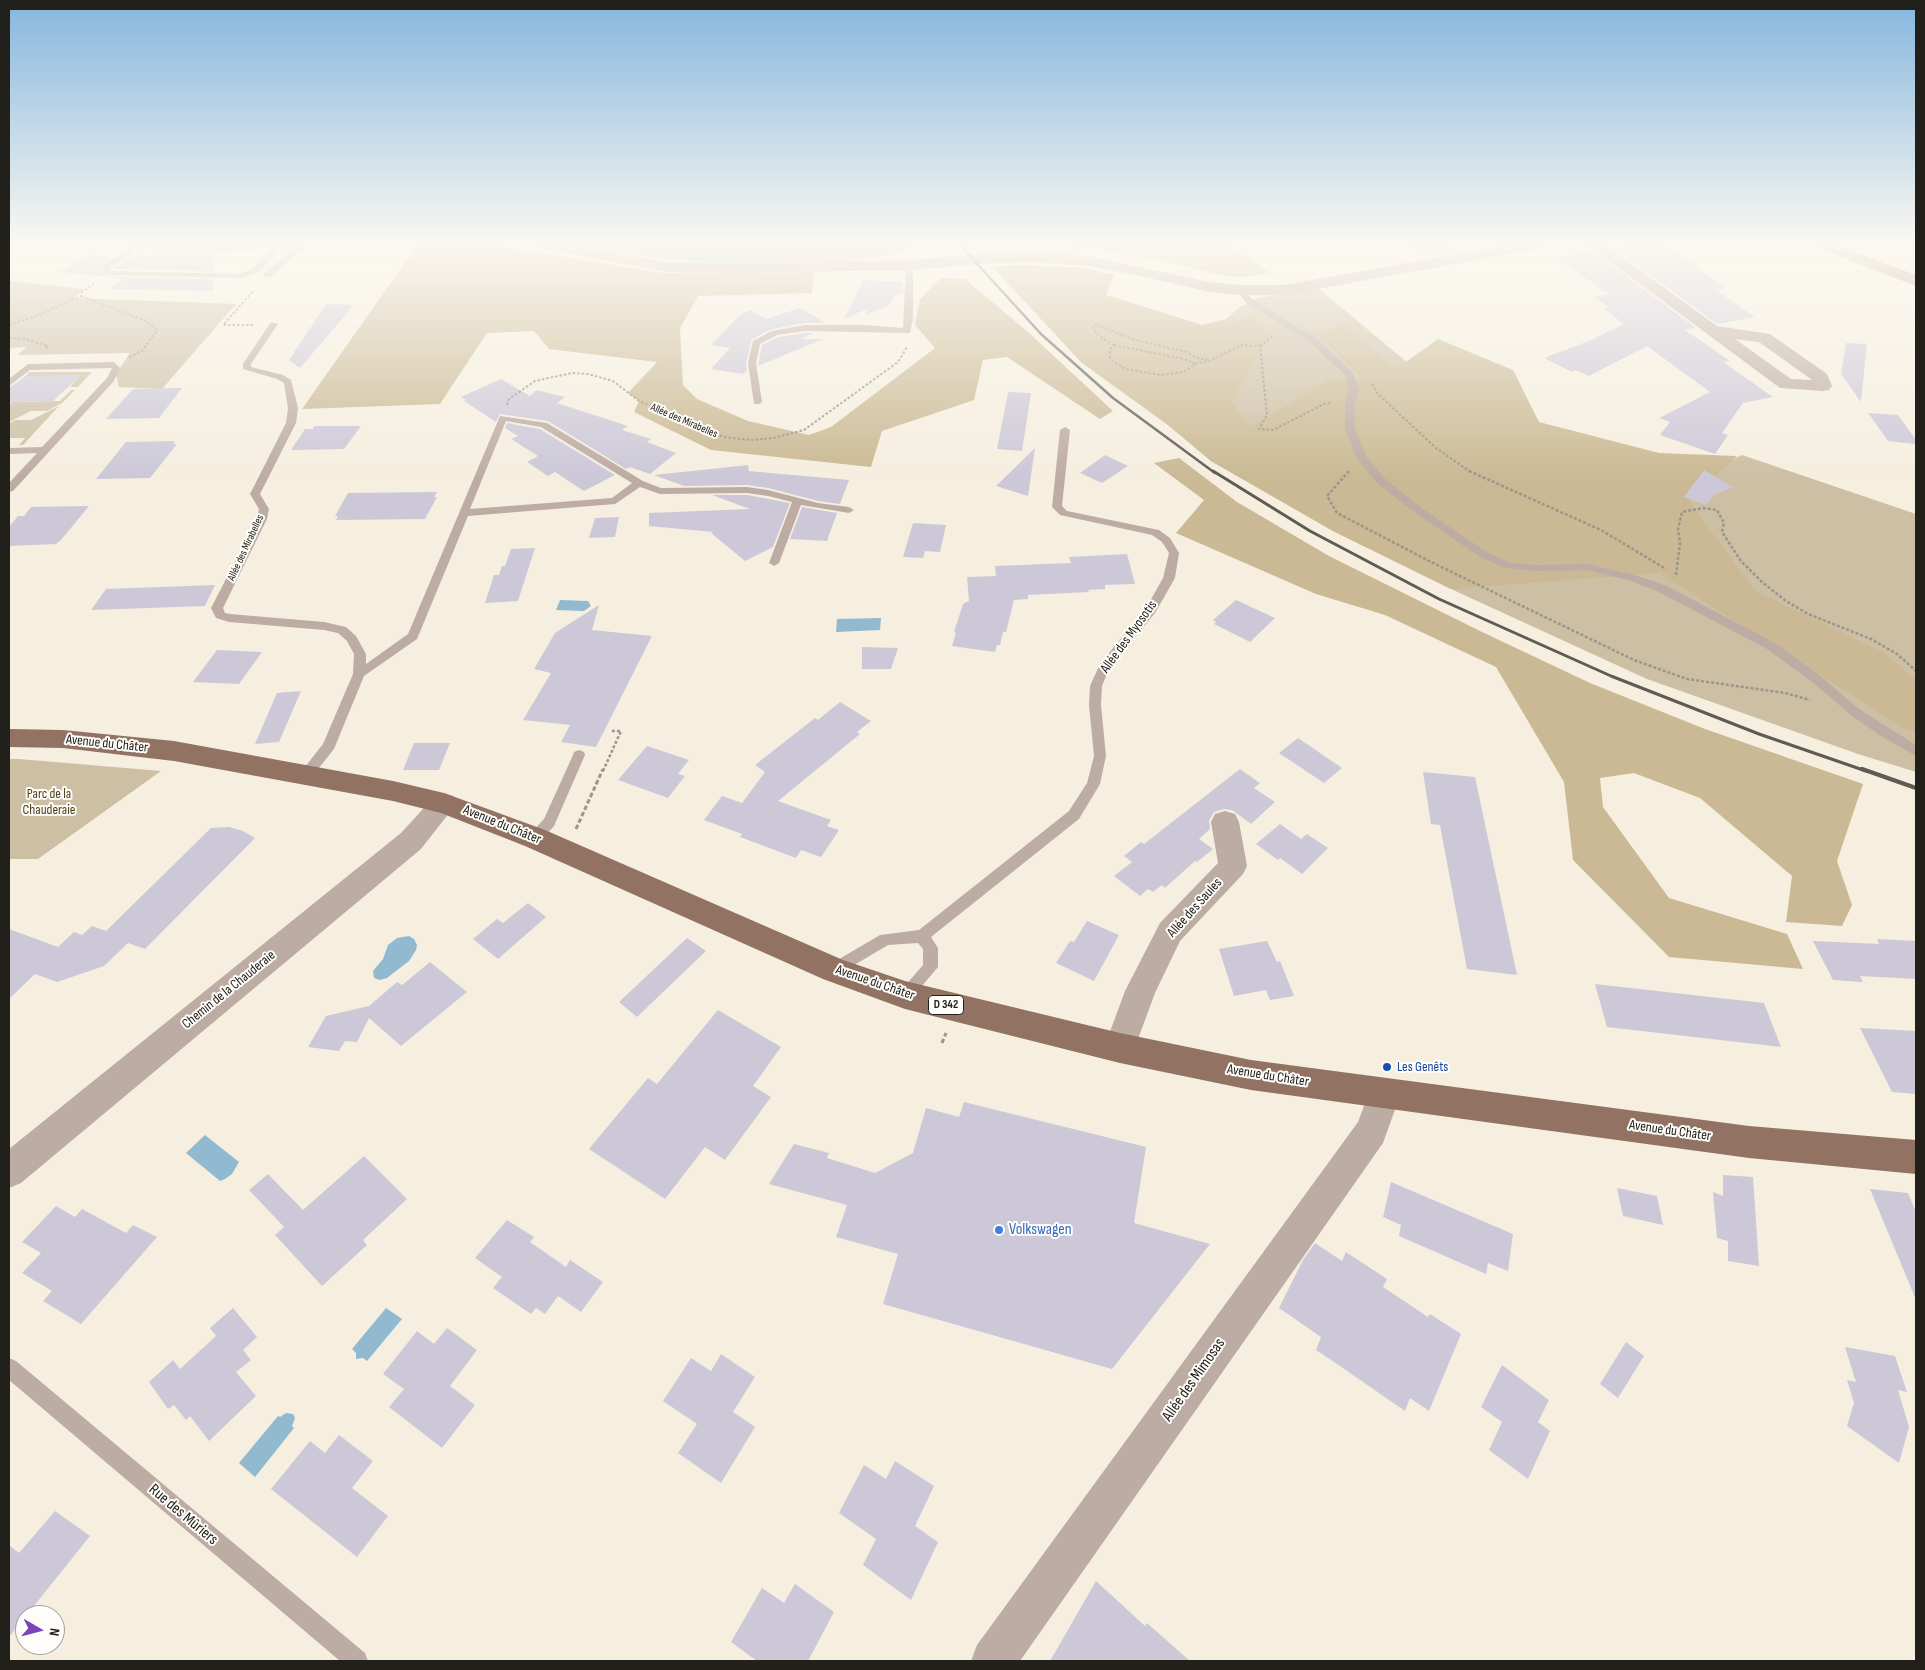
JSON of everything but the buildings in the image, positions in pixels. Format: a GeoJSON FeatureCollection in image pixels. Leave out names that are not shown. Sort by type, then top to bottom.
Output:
{"type":"FeatureCollection","features":[{"type":"Feature","properties":{"kind":"main road","name":"Avenue du Châter"},"geometry":{"type":"LineString","coordinates":[[9,738],[63,739],[174,751],[393,790],[444,803],[535,838],[834,970],[905,995],[1120,1048],[1251,1075],[1749,1142],[1916,1157]]}},
{"type":"Feature","properties":{"kind":"street"},"geometry":{"type":"LineString","coordinates":[[1701,322],[1786,384],[1823,386],[1821,378],[1764,338],[1712,330]]}},
{"type":"Feature","properties":{"kind":"street","name":"Chemin de la Chauderaie"},"geometry":{"type":"LineString","coordinates":[[9,1171],[411,841],[444,803]]}},
{"type":"Feature","properties":{"kind":"street","name":"Allée des Saules"},"geometry":{"type":"LineString","coordinates":[[1120,1048],[1140,991],[1170,932],[1233,866],[1225,822]]}},
{"type":"Feature","properties":{"kind":"street","name":"Allée des Mimosas"},"geometry":{"type":"LineString","coordinates":[[993,1661],[1370,1132],[1385,1093]]}},
{"type":"Feature","properties":{"kind":"lane"},"geometry":{"type":"LineString","coordinates":[[757,402],[752,363],[756,343],[775,332],[805,328],[865,328],[907,331],[909,322]]}},
{"type":"Feature","properties":{"kind":"lane"},"geometry":{"type":"LineString","coordinates":[[1283,322],[1312,340],[1350,375],[1354,389],[1350,402],[1350,428],[1361,457],[1380,480],[1415,508],[1484,555],[1509,566],[1534,568],[1588,567],[1634,578],[1657,586],[1771,646],[1815,678],[1855,712],[1885,733],[1916,751]]}},
{"type":"Feature","properties":{"kind":"lane","name":"Allée des Mirabelles"},"geometry":{"type":"LineString","coordinates":[[274,324],[246,364],[248,369],[280,377],[288,382],[293,408],[291,423],[255,494],[264,509],[262,519],[217,608],[220,615],[229,618],[324,626],[342,630],[352,639],[360,654],[359,674],[329,746],[306,775]]}},
{"type":"Feature","properties":{"kind":"lane"},"geometry":{"type":"LineString","coordinates":[[9,383],[28,367],[114,365],[116,368],[111,379],[9,489]]}},
{"type":"Feature","properties":{"kind":"lane"},"geometry":{"type":"LineString","coordinates":[[359,674],[413,636],[503,418],[544,425],[639,483],[660,492],[747,490],[768,492],[818,506],[849,510]]}},
{"type":"Feature","properties":{"kind":"lane","name":"Allée des Myosotis"},"geometry":{"type":"LineString","coordinates":[[922,936],[1074,816],[1093,784],[1100,756],[1095,705],[1096,686],[1104,667],[1151,610],[1169,578],[1174,553],[1166,540],[1155,532],[1064,513],[1057,507],[1065,430]]}},
{"type":"Feature","properties":{"kind":"lane"},"geometry":{"type":"LineString","coordinates":[[9,451],[44,450]]}},
{"type":"Feature","properties":{"kind":"lane"},"geometry":{"type":"LineString","coordinates":[[465,512],[615,502],[639,483]]}},
{"type":"Feature","properties":{"kind":"lane"},"geometry":{"type":"LineString","coordinates":[[774,563],[798,500]]}},
{"type":"Feature","properties":{"kind":"lane"},"geometry":{"type":"LineString","coordinates":[[535,838],[549,822],[580,755]]}},
{"type":"Feature","properties":{"kind":"lane"},"geometry":{"type":"LineString","coordinates":[[834,970],[885,939],[922,936],[931,948],[930,967],[905,995]]}},
{"type":"Feature","properties":{"kind":"lane","name":"Rue des Mûriers"},"geometry":{"type":"LineString","coordinates":[[9,1368],[357,1661]]}},
{"type":"Feature","properties":{"kind":"path"},"geometry":{"type":"LineString","coordinates":[[114,365],[142,350],[157,330],[147,322]]}},
{"type":"Feature","properties":{"kind":"path"},"geometry":{"type":"LineString","coordinates":[[225,322],[222,325],[274,324]]}},
{"type":"Feature","properties":{"kind":"path"},"geometry":{"type":"LineString","coordinates":[[1195,364],[1184,359],[1114,345],[1103,339],[1093,328],[1095,324],[1132,340],[1186,352],[1197,358],[1211,360]]}},
{"type":"Feature","properties":{"kind":"path","name":"Allée des Mirabelles"},"geometry":{"type":"LineString","coordinates":[[503,418],[509,399],[535,381],[572,373],[588,374],[613,381],[639,401],[724,437],[751,440],[774,438],[804,430],[898,362],[908,346],[907,331]]}},
{"type":"Feature","properties":{"kind":"path"},"geometry":{"type":"LineString","coordinates":[[9,338],[24,339],[48,346],[28,367]]}},
{"type":"Feature","properties":{"kind":"path"},"geometry":{"type":"LineString","coordinates":[[1114,345],[1110,350],[1110,360],[1125,370],[1161,375],[1184,372],[1195,364],[1211,360],[1242,345],[1260,346],[1267,415],[1259,429],[1274,430],[1324,404],[1350,402]]}},
{"type":"Feature","properties":{"kind":"path"},"geometry":{"type":"LineString","coordinates":[[1368,378],[1378,394],[1436,448],[1466,470],[1601,530],[1676,575]]}},
{"type":"Feature","properties":{"kind":"path"},"geometry":{"type":"LineString","coordinates":[[1361,457],[1327,496],[1337,513],[1362,527],[1634,660],[1687,678],[1785,693],[1855,712]]}},
{"type":"Feature","properties":{"kind":"path"},"geometry":{"type":"LineString","coordinates":[[1676,575],[1680,543],[1678,529],[1682,512],[1703,508],[1717,510],[1724,523],[1722,532],[1742,560],[1762,582],[1786,601],[1808,614],[1871,639],[1897,654],[1916,671]]}},
{"type":"Feature","properties":{"kind":"path"},"geometry":{"type":"LineString","coordinates":[[1657,586],[1676,575]]}},
{"type":"Feature","properties":{"kind":"path"},"geometry":{"type":"LineString","coordinates":[[575,831],[622,732],[610,731]]}},
{"type":"Feature","properties":{"kind":"green space"},"geometry":{"type":"Polygon","coordinates":[[[9,322],[220,322],[162,389],[119,387],[116,374],[130,353],[18,355],[26,347],[9,348],[9,322]]]}},
{"type":"Feature","properties":{"kind":"green space"},"geometry":{"type":"Polygon","coordinates":[[[1044,322],[1192,322],[1202,325],[1214,322],[1359,322],[1432,383],[1624,513],[1742,455],[1916,514],[1916,772],[1858,754],[1647,679],[1451,589],[1333,531],[1211,461],[1168,425],[1081,362],[1044,322]]]}},
{"type":"Feature","properties":{"kind":"green space"},"geometry":{"type":"Polygon","coordinates":[[[29,372],[92,372],[78,387],[70,387],[80,375],[25,377],[29,372]]]}},
{"type":"Feature","properties":{"kind":"green space"},"geometry":{"type":"Polygon","coordinates":[[[71,390],[75,390],[62,403],[47,411],[31,411],[9,422],[9,405],[12,402],[60,401],[71,390]]]}},
{"type":"Feature","properties":{"kind":"green space"},"geometry":{"type":"Polygon","coordinates":[[[59,406],[23,445],[19,445],[25,438],[9,438],[9,424],[15,420],[31,420],[59,406]]]}},
{"type":"Feature","properties":{"kind":"green space","name":"Parc de la Chauderaie"},"geometry":{"type":"Polygon","coordinates":[[[9,759],[161,771],[38,859],[9,859],[9,759]]]}},
{"type":"Feature","properties":{"kind":"shaded area"},"geometry":{"type":"Polygon","coordinates":[[[363,322],[683,322],[680,328],[683,385],[697,399],[748,421],[809,435],[831,427],[935,348],[915,325],[916,322],[1016,322],[1113,411],[1100,419],[1007,357],[983,360],[974,400],[882,431],[871,467],[711,450],[634,412],[639,401],[628,393],[657,362],[549,349],[534,331],[487,333],[440,404],[302,409],[363,322]]]}},
{"type":"Feature","properties":{"kind":"shaded area"},"geometry":{"type":"Polygon","coordinates":[[[1044,322],[1192,322],[1202,325],[1224,322],[1257,322],[1272,333],[1231,401],[1250,427],[1328,380],[1364,381],[1316,333],[1345,326],[1396,369],[1438,339],[1513,370],[1539,422],[1659,453],[1737,456],[1689,501],[1754,590],[1881,651],[1916,680],[1916,732],[1907,730],[1659,573],[1451,589],[1333,531],[1211,461],[1168,425],[1081,362],[1044,322]]]}},
{"type":"Feature","properties":{"kind":"shaded area"},"geometry":{"type":"Polygon","coordinates":[[[1179,458],[1237,502],[1329,556],[1480,631],[1590,683],[1705,729],[1863,784],[1837,861],[1852,905],[1842,926],[1786,922],[1792,876],[1700,798],[1634,773],[1600,778],[1603,807],[1669,898],[1787,934],[1803,969],[1669,957],[1573,860],[1564,782],[1496,667],[1385,615],[1316,594],[1176,533],[1204,500],[1154,463],[1179,458]]]}},
{"type":"Feature","properties":{"kind":"water"},"geometry":{"type":"Polygon","coordinates":[[[560,600],[588,601],[591,606],[584,611],[556,610],[560,600]]]}},
{"type":"Feature","properties":{"kind":"water"},"geometry":{"type":"Polygon","coordinates":[[[881,618],[880,630],[836,632],[837,619],[881,618]]]}},
{"type":"Feature","properties":{"kind":"water"},"geometry":{"type":"Polygon","coordinates":[[[409,936],[414,939],[417,945],[409,961],[387,978],[380,980],[374,978],[373,971],[383,959],[388,945],[397,938],[409,936]]]}},
{"type":"Feature","properties":{"kind":"water"},"geometry":{"type":"Polygon","coordinates":[[[205,1135],[239,1162],[232,1174],[220,1181],[186,1153],[205,1135]]]}},
{"type":"Feature","properties":{"kind":"water"},"geometry":{"type":"Polygon","coordinates":[[[386,1308],[402,1319],[367,1361],[363,1358],[356,1359],[356,1353],[352,1349],[386,1308]]]}},
{"type":"Feature","properties":{"kind":"water"},"geometry":{"type":"Polygon","coordinates":[[[286,1413],[293,1414],[295,1418],[292,1426],[294,1428],[255,1477],[239,1463],[278,1416],[280,1417],[286,1413]]]}},
{"type":"Feature","properties":{"kind":"railway"},"geometry":{"type":"LineString","coordinates":[[1030,322],[1113,398],[1215,473]]}},
{"type":"Feature","properties":{"kind":"railway"},"geometry":{"type":"LineString","coordinates":[[1213,471],[1310,531],[1439,599],[1611,676],[1759,734],[1866,771]]}},
{"type":"Feature","properties":{"kind":"railway"},"geometry":{"type":"LineString","coordinates":[[1862,769],[1916,788]]}},
{"type":"Feature","properties":{"kind":"place","name":"Les Genêts"},"geometry":{"type":"Point","coordinates":[1387,1067]}},
{"type":"Feature","properties":{"kind":"place","name":"Volkswagen"},"geometry":{"type":"Point","coordinates":[999,1230]}}]}
